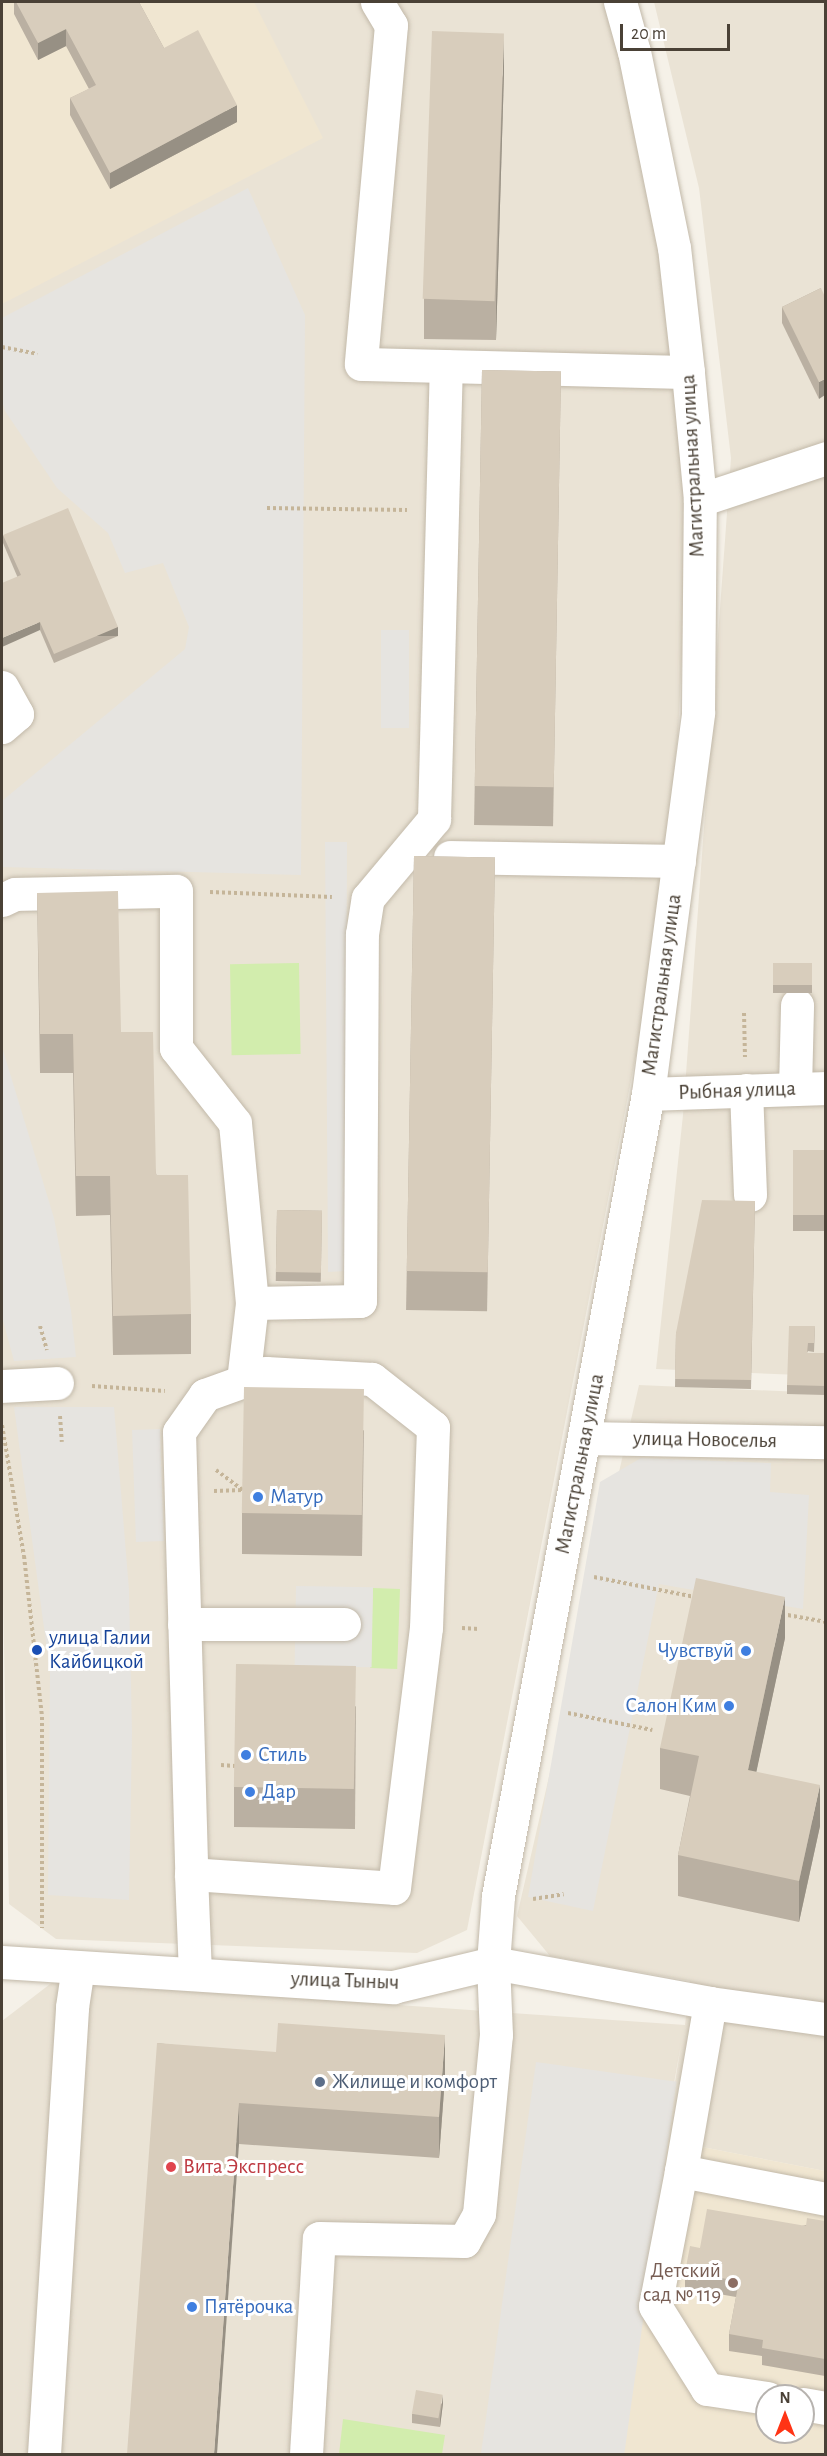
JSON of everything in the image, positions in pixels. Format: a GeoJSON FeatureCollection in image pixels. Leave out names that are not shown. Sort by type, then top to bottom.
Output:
{"type":"FeatureCollection","features":[{"type":"Feature","properties":{"kind":"street"},"geometry":{"type":"LineString","coordinates":[[377,2],[391,26],[361,364],[688,372]]}},
{"type":"Feature","properties":{"kind":"street","name":"Магистральная улица"},"geometry":{"type":"LineString","coordinates":[[306,2454],[319,2238],[464,2241],[479,2214],[496,2035],[493,1963],[498,1896],[648,1094],[679,861],[698,712],[700,500],[674,248],[634,52],[621,2]]}},
{"type":"Feature","properties":{"kind":"street"},"geometry":{"type":"LineString","coordinates":[[252,1303],[360,1301],[362,934],[368,898],[434,819],[446,366]]}},
{"type":"Feature","properties":{"kind":"street"},"geometry":{"type":"LineString","coordinates":[[700,500],[825,458]]}},
{"type":"Feature","properties":{"kind":"street"},"geometry":{"type":"LineString","coordinates":[[2,687],[17,714],[2,727]]}},
{"type":"Feature","properties":{"kind":"street"},"geometry":{"type":"LineString","coordinates":[[404,856],[679,861]]}},
{"type":"Feature","properties":{"kind":"street"},"geometry":{"type":"LineString","coordinates":[[2,900],[15,894],[176,891],[176,1048],[235,1123],[252,1303],[243,1381]]}},
{"type":"Feature","properties":{"kind":"street"},"geometry":{"type":"LineString","coordinates":[[797,1005],[810,1088]]}},
{"type":"Feature","properties":{"kind":"street","name":"Рыбная улица"},"geometry":{"type":"LineString","coordinates":[[648,1094],[810,1088]]}},
{"type":"Feature","properties":{"kind":"street"},"geometry":{"type":"LineString","coordinates":[[746,1090],[750,1194]]}},
{"type":"Feature","properties":{"kind":"street"},"geometry":{"type":"LineString","coordinates":[[191,1874],[394,1888],[426,1628],[433,1427],[372,1379],[266,1373],[205,1395],[179,1432],[191,1874],[195,1973]]}},
{"type":"Feature","properties":{"kind":"street"},"geometry":{"type":"LineString","coordinates":[[2,1386],[57,1383]]}},
{"type":"Feature","properties":{"kind":"street","name":"улица Новоселья"},"geometry":{"type":"LineString","coordinates":[[585,1438],[825,1442]]}},
{"type":"Feature","properties":{"kind":"street"},"geometry":{"type":"LineString","coordinates":[[184,1624],[344,1624]]}},
{"type":"Feature","properties":{"kind":"street","name":"улица Тыныч"},"geometry":{"type":"LineString","coordinates":[[2,1962],[393,1987],[493,1963],[710,2003],[825,2019]]}},
{"type":"Feature","properties":{"kind":"street"},"geometry":{"type":"LineString","coordinates":[[44,2454],[72,2007],[78,1967]]}},
{"type":"Feature","properties":{"kind":"street"},"geometry":{"type":"LineString","coordinates":[[710,2003],[655,2306],[707,2389],[755,2396]]}},
{"type":"Feature","properties":{"kind":"street"},"geometry":{"type":"LineString","coordinates":[[681,2171],[825,2199]]}},
{"type":"Feature","properties":{"kind":"path"},"geometry":{"type":"LineString","coordinates":[[2,347],[37,354]]}},
{"type":"Feature","properties":{"kind":"path"},"geometry":{"type":"LineString","coordinates":[[267,508],[442,510]]}},
{"type":"Feature","properties":{"kind":"path"},"geometry":{"type":"LineString","coordinates":[[176,891],[368,898]]}},
{"type":"Feature","properties":{"kind":"path"},"geometry":{"type":"LineString","coordinates":[[744,1013],[746,1090]]}},
{"type":"Feature","properties":{"kind":"path"},"geometry":{"type":"LineString","coordinates":[[57,1383],[205,1395]]}},
{"type":"Feature","properties":{"kind":"path"},"geometry":{"type":"LineString","coordinates":[[2,1425],[24,1556],[42,1717],[42,1928]]}},
{"type":"Feature","properties":{"kind":"path"},"geometry":{"type":"LineString","coordinates":[[588,1576],[698,1598]]}},
{"type":"Feature","properties":{"kind":"path"},"geometry":{"type":"LineString","coordinates":[[779,1613],[825,1622]]}},
{"type":"Feature","properties":{"kind":"path"},"geometry":{"type":"LineString","coordinates":[[534,1706],[652,1730]]}},
{"type":"Feature","properties":{"kind":"path"},"geometry":{"type":"LineString","coordinates":[[531,1899],[564,1894]]}},
{"type":"Feature","properties":{"kind":"shaded area"},"geometry":{"type":"Polygon","coordinates":[[[2,2],[605,2],[640,135],[674,339],[689,505],[678,735],[656,951],[467,1930],[417,1953],[56,1939],[9,1904],[2,1541],[2,2]]]}},
{"type":"Feature","properties":{"kind":"shaded area"},"geometry":{"type":"Polygon","coordinates":[[[2,2],[254,2],[323,138],[2,304],[2,2]]]}},
{"type":"Feature","properties":{"kind":"shaded area"},"geometry":{"type":"Polygon","coordinates":[[[654,2],[825,2],[825,1376],[656,1369],[683,1115],[731,458],[699,188],[654,2]]]}},
{"type":"Feature","properties":{"kind":"shaded area"},"geometry":{"type":"Polygon","coordinates":[[[248,188],[305,315],[301,875],[2,867],[2,801],[185,649],[189,627],[163,563],[125,573],[108,533],[57,488],[5,411],[2,401],[2,318],[248,188]]]}},
{"type":"Feature","properties":{"kind":"shaded area"},"geometry":{"type":"Polygon","coordinates":[[[381,630],[409,630],[409,728],[381,728],[381,630]]]}},
{"type":"Feature","properties":{"kind":"shaded area"},"geometry":{"type":"Polygon","coordinates":[[[325,842],[347,842],[346,1271],[328,1272],[325,842]]]}},
{"type":"Feature","properties":{"kind":"shaded area"},"geometry":{"type":"Polygon","coordinates":[[[2,1047],[54,1218],[71,1310],[76,1357],[14,1361],[2,1317],[2,1047]]]}},
{"type":"Feature","properties":{"kind":"shaded area"},"geometry":{"type":"Polygon","coordinates":[[[639,1385],[825,1393],[825,2171],[666,2140],[681,2044],[608,2454],[2,2454],[2,2021],[54,1981],[685,2025],[690,1981],[550,1956],[517,1916],[639,1385]]]}},
{"type":"Feature","properties":{"kind":"shaded area"},"geometry":{"type":"Polygon","coordinates":[[[14,1407],[114,1407],[129,1590],[132,1733],[129,1900],[48,1895],[50,1672],[14,1407]]]}},
{"type":"Feature","properties":{"kind":"shaded area"},"geometry":{"type":"Polygon","coordinates":[[[160,1429],[164,1541],[136,1542],[132,1430],[160,1429]]]}},
{"type":"Feature","properties":{"kind":"shaded area"},"geometry":{"type":"Polygon","coordinates":[[[641,1458],[771,1463],[770,1492],[809,1495],[803,1609],[659,1584],[593,1911],[528,1897],[600,1482],[641,1458]]]}},
{"type":"Feature","properties":{"kind":"shaded area"},"geometry":{"type":"Polygon","coordinates":[[[296,1586],[373,1587],[372,1667],[295,1666],[296,1586]]]}},
{"type":"Feature","properties":{"kind":"shaded area"},"geometry":{"type":"Polygon","coordinates":[[[536,2062],[677,2082],[624,2454],[481,2454],[536,2062]]]}},
{"type":"Feature","properties":{"kind":"shaded area","name":"Детский сад № 119"},"geometry":{"type":"Polygon","coordinates":[[[666,2140],[825,2171],[825,2454],[609,2454],[666,2140]]]}},
{"type":"Feature","properties":{"kind":"green space"},"geometry":{"type":"Polygon","coordinates":[[[299,963],[301,1054],[232,1055],[230,964],[299,963]]]}},
{"type":"Feature","properties":{"kind":"green space"},"geometry":{"type":"Polygon","coordinates":[[[373,1588],[400,1589],[397,1669],[370,1668],[373,1588]]]}},
{"type":"Feature","properties":{"kind":"green space"},"geometry":{"type":"Polygon","coordinates":[[[343,2419],[445,2435],[442,2454],[339,2454],[343,2419]]]}},
{"type":"Feature","properties":{"kind":"building"},"geometry":{"type":"Polygon","coordinates":[[[16,2],[139,2],[164,48],[198,30],[237,105],[110,173],[70,98],[96,85],[66,29],[38,43],[16,2]]]}},
{"type":"Feature","properties":{"kind":"building"},"geometry":{"type":"Polygon","coordinates":[[[432,31],[504,34],[495,301],[423,299],[432,31]]]}},
{"type":"Feature","properties":{"kind":"building"},"geometry":{"type":"Polygon","coordinates":[[[821,288],[825,297],[825,379],[819,382],[782,307],[821,288]]]}},
{"type":"Feature","properties":{"kind":"building"},"geometry":{"type":"Polygon","coordinates":[[[482,370],[561,371],[554,787],[475,786],[482,370]]]}},
{"type":"Feature","properties":{"kind":"building"},"geometry":{"type":"Polygon","coordinates":[[[68,508],[118,627],[54,654],[40,622],[2,638],[2,583],[21,575],[3,535],[68,508]]]}},
{"type":"Feature","properties":{"kind":"building"},"geometry":{"type":"Polygon","coordinates":[[[414,856],[495,857],[488,1272],[407,1271],[414,856]]]}},
{"type":"Feature","properties":{"kind":"building"},"geometry":{"type":"Polygon","coordinates":[[[118,891],[121,1032],[153,1032],[156,1175],[188,1175],[191,1314],[113,1316],[110,1176],[76,1176],[73,1034],[40,1034],[37,893],[118,891]]]}},
{"type":"Feature","properties":{"kind":"building"},"geometry":{"type":"Polygon","coordinates":[[[773,963],[812,963],[812,985],[773,985],[773,963]]]}},
{"type":"Feature","properties":{"kind":"building"},"geometry":{"type":"Polygon","coordinates":[[[793,1150],[825,1150],[825,1215],[793,1215],[793,1150]]]}},
{"type":"Feature","properties":{"kind":"building"},"geometry":{"type":"Polygon","coordinates":[[[702,1200],[755,1201],[751,1380],[675,1379],[676,1333],[702,1200]]]}},
{"type":"Feature","properties":{"kind":"building"},"geometry":{"type":"Polygon","coordinates":[[[277,1210],[322,1211],[321,1273],[276,1272],[277,1210]]]}},
{"type":"Feature","properties":{"kind":"building"},"geometry":{"type":"Polygon","coordinates":[[[789,1326],[815,1326],[814,1343],[808,1343],[807,1353],[824,1353],[825,1343],[825,1386],[787,1385],[789,1326]]]}},
{"type":"Feature","properties":{"kind":"building"},"geometry":{"type":"Polygon","coordinates":[[[244,1387],[364,1389],[362,1515],[242,1513],[244,1387]]]}},
{"type":"Feature","properties":{"kind":"building"},"geometry":{"type":"Polygon","coordinates":[[[696,1578],[785,1597],[748,1770],[820,1785],[799,1881],[678,1855],[699,1756],[660,1748],[696,1578]]]}},
{"type":"Feature","properties":{"kind":"building"},"geometry":{"type":"Polygon","coordinates":[[[236,1664],[356,1666],[354,1789],[234,1787],[236,1664]]]}},
{"type":"Feature","properties":{"kind":"building"},"geometry":{"type":"Polygon","coordinates":[[[278,2023],[445,2035],[439,2117],[239,2103],[214,2454],[127,2454],[157,2043],[276,2052],[278,2023]]]}},
{"type":"Feature","properties":{"kind":"building"},"geometry":{"type":"Polygon","coordinates":[[[707,2209],[806,2226],[807,2218],[825,2221],[825,2359],[762,2348],[763,2340],[729,2334],[739,2281],[685,2272],[690,2246],[700,2248],[707,2209]]]}},
{"type":"Feature","properties":{"kind":"building"},"geometry":{"type":"Polygon","coordinates":[[[416,2390],[443,2395],[438,2418],[412,2414],[416,2390]]]}},
{"type":"Feature","properties":{"kind":"place","name":"Матур"},"geometry":{"type":"Point","coordinates":[258,1497]}},
{"type":"Feature","properties":{"kind":"place","name":"улица Галии Кайбицкой"},"geometry":{"type":"Point","coordinates":[37,1650]}},
{"type":"Feature","properties":{"kind":"place","name":"Чувствуй"},"geometry":{"type":"Point","coordinates":[746,1651]}},
{"type":"Feature","properties":{"kind":"place","name":"Салон Ким"},"geometry":{"type":"Point","coordinates":[729,1706]}},
{"type":"Feature","properties":{"kind":"place","name":"Стиль"},"geometry":{"type":"Point","coordinates":[246,1755]}},
{"type":"Feature","properties":{"kind":"place","name":"Дар"},"geometry":{"type":"Point","coordinates":[250,1792]}},
{"type":"Feature","properties":{"kind":"place","name":"Жилище и комфорт"},"geometry":{"type":"Point","coordinates":[320,2082]}},
{"type":"Feature","properties":{"kind":"place","name":"Вита Экспресс"},"geometry":{"type":"Point","coordinates":[171,2167]}},
{"type":"Feature","properties":{"kind":"place","name":"Детский сад № 119"},"geometry":{"type":"Point","coordinates":[733,2283]}},
{"type":"Feature","properties":{"kind":"place","name":"Пятёрочка"},"geometry":{"type":"Point","coordinates":[192,2307]}}]}
